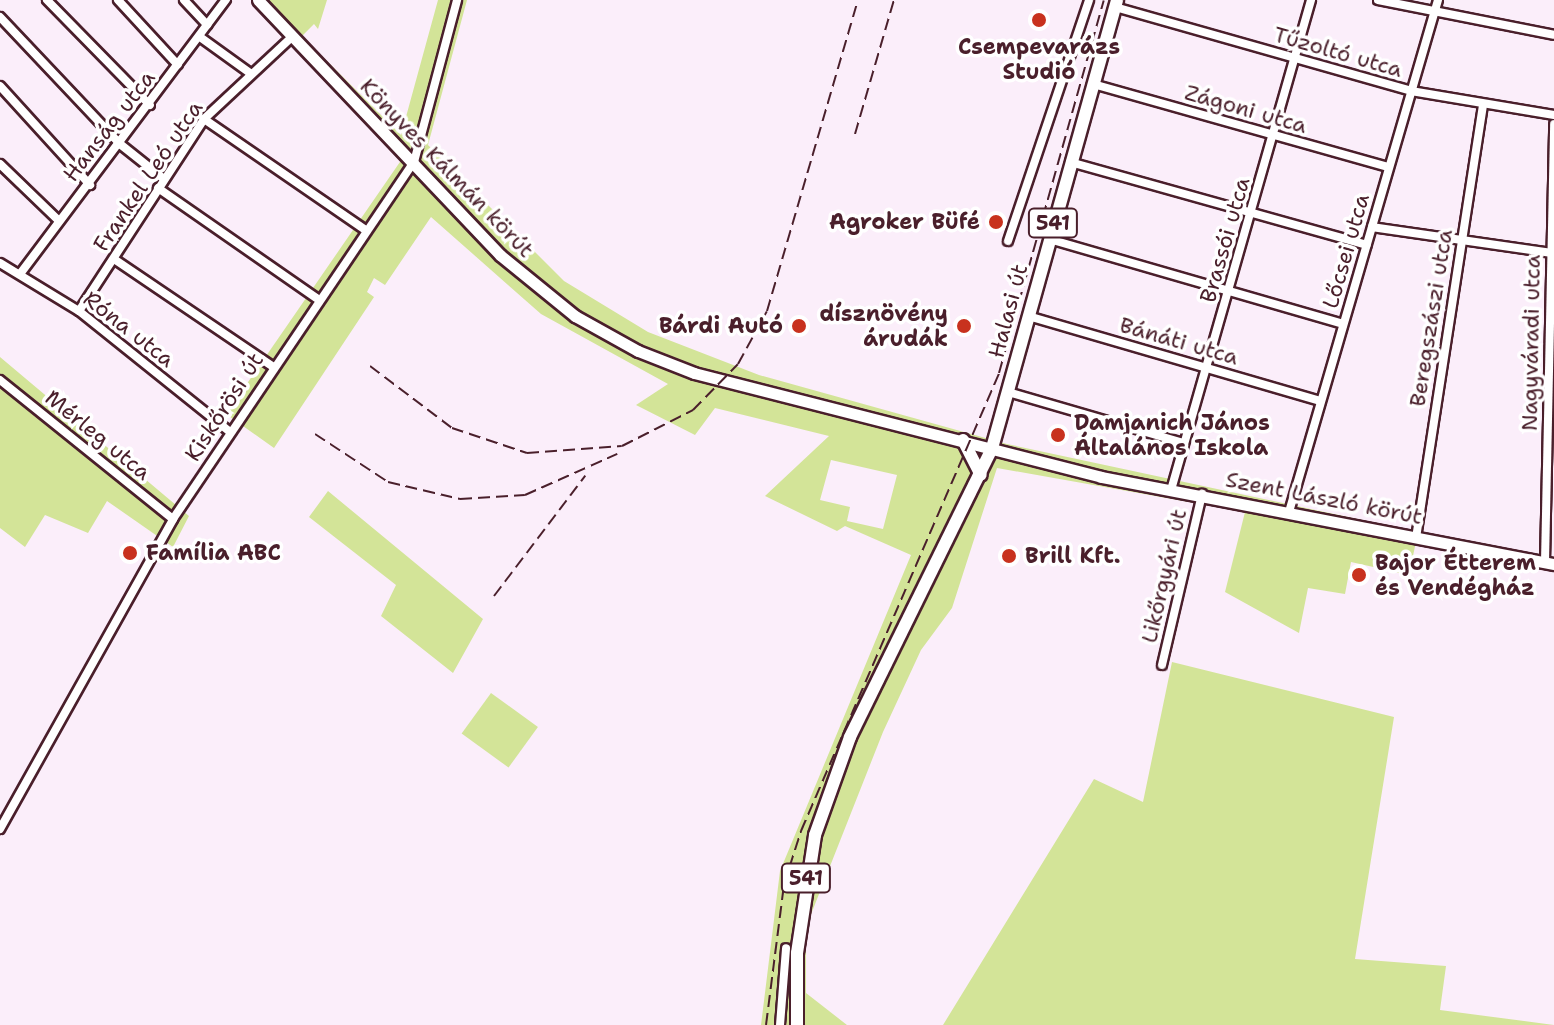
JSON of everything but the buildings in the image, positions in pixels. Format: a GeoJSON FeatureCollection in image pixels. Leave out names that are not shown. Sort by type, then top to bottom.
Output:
{"type":"FeatureCollection","features":[{"type":"Feature","properties":{"kind":"main road","name":"Halasi út"},"geometry":{"type":"LineString","coordinates":[[797,1025],[800,923],[819,823],[850,737],[982,476],[1116,4]]}},
{"type":"Feature","properties":{"kind":"main road"},"geometry":{"type":"LineString","coordinates":[[963,440],[982,476]]}},
{"type":"Feature","properties":{"kind":"street"},"geometry":{"type":"LineString","coordinates":[[47,0],[150,105]]}},
{"type":"Feature","properties":{"kind":"street"},"geometry":{"type":"LineString","coordinates":[[118,0],[178,65]]}},
{"type":"Feature","properties":{"kind":"street"},"geometry":{"type":"LineString","coordinates":[[184,0],[207,25]]}},
{"type":"Feature","properties":{"kind":"street","name":"Hanság utca"},"geometry":{"type":"LineString","coordinates":[[20,274],[90,185],[226,0]]}},
{"type":"Feature","properties":{"kind":"street","name":"Könyves Kálmán körút"},"geometry":{"type":"LineString","coordinates":[[258,0],[529,281],[638,351],[694,373],[992,448]]}},
{"type":"Feature","properties":{"kind":"street","name":"Kiskőrösi út"},"geometry":{"type":"LineString","coordinates":[[0,829],[173,519],[316,298],[414,162],[457,0]]}},
{"type":"Feature","properties":{"kind":"street"},"geometry":{"type":"LineString","coordinates":[[1008,241],[1089,0]]}},
{"type":"Feature","properties":{"kind":"street","name":"Brassói utca"},"geometry":{"type":"LineString","coordinates":[[1171,490],[1311,0]]}},
{"type":"Feature","properties":{"kind":"street"},"geometry":{"type":"LineString","coordinates":[[1378,0],[1433,15],[1554,35]]}},
{"type":"Feature","properties":{"kind":"street","name":"Lőcsei utca"},"geometry":{"type":"LineString","coordinates":[[1289,512],[1438,0]]}},
{"type":"Feature","properties":{"kind":"street","name":"Tűzoltó utca"},"geometry":{"type":"LineString","coordinates":[[1116,4],[1411,91],[1554,115]]}},
{"type":"Feature","properties":{"kind":"street"},"geometry":{"type":"LineString","coordinates":[[0,17],[120,144],[164,179]]}},
{"type":"Feature","properties":{"kind":"street"},"geometry":{"type":"LineString","coordinates":[[200,37],[250,73]]}},
{"type":"Feature","properties":{"kind":"street","name":"Frankel Leó utca"},"geometry":{"type":"LineString","coordinates":[[79,311],[204,119],[292,37]]}},
{"type":"Feature","properties":{"kind":"street","name":"Zágoni utca"},"geometry":{"type":"LineString","coordinates":[[1093,84],[1389,167]]}},
{"type":"Feature","properties":{"kind":"street"},"geometry":{"type":"LineString","coordinates":[[0,86],[90,185]]}},
{"type":"Feature","properties":{"kind":"street","name":"Beregszászi utca"},"geometry":{"type":"LineString","coordinates":[[1416,538],[1483,104]]}},
{"type":"Feature","properties":{"kind":"street"},"geometry":{"type":"LineString","coordinates":[[204,119],[364,229]]}},
{"type":"Feature","properties":{"kind":"street","name":"Nagyváradi utca"},"geometry":{"type":"LineString","coordinates":[[1550,563],[1554,124]]}},
{"type":"Feature","properties":{"kind":"street"},"geometry":{"type":"LineString","coordinates":[[1070,162],[1367,245]]}},
{"type":"Feature","properties":{"kind":"street"},"geometry":{"type":"LineString","coordinates":[[0,164],[59,221]]}},
{"type":"Feature","properties":{"kind":"street"},"geometry":{"type":"LineString","coordinates":[[158,188],[316,298]]}},
{"type":"Feature","properties":{"kind":"street"},"geometry":{"type":"LineString","coordinates":[[1372,227],[1460,245],[1552,253]]}},
{"type":"Feature","properties":{"kind":"street"},"geometry":{"type":"LineString","coordinates":[[1049,239],[1343,324]]}},
{"type":"Feature","properties":{"kind":"street"},"geometry":{"type":"LineString","coordinates":[[114,259],[272,366]]}},
{"type":"Feature","properties":{"kind":"street","name":"Róna utca"},"geometry":{"type":"LineString","coordinates":[[0,263],[79,311],[230,432]]}},
{"type":"Feature","properties":{"kind":"street","name":"Bánáti utca"},"geometry":{"type":"LineString","coordinates":[[1027,316],[1320,401]]}},
{"type":"Feature","properties":{"kind":"street","name":"Mérleg utca"},"geometry":{"type":"LineString","coordinates":[[0,380],[173,519]]}},
{"type":"Feature","properties":{"kind":"street"},"geometry":{"type":"LineString","coordinates":[[1008,392],[1183,443]]}},
{"type":"Feature","properties":{"kind":"street","name":"Szent László körút"},"geometry":{"type":"LineString","coordinates":[[992,448],[1171,490],[1550,563]]}},
{"type":"Feature","properties":{"kind":"street","name":"Likőrgyári út"},"geometry":{"type":"LineString","coordinates":[[1162,665],[1202,494]]}},
{"type":"Feature","properties":{"kind":"street"},"geometry":{"type":"LineString","coordinates":[[780,1025],[786,948]]}},
{"type":"Feature","properties":{"kind":"green space"},"geometry":{"type":"Polygon","coordinates":[[[251,0],[327,0],[318,29],[314,24],[302,36],[401,135],[438,0],[467,0],[428,145],[564,281],[648,332],[759,375],[1007,444],[1418,532],[1409,575],[1351,562],[1345,594],[1308,588],[1299,633],[1225,592],[1245,512],[997,468],[952,608],[921,650],[883,732],[806,927],[806,993],[847,1025],[761,1025],[780,871],[911,555],[845,526],[837,531],[765,496],[829,436],[715,408],[695,435],[636,405],[668,384],[541,314],[431,217],[385,285],[374,278],[367,292],[374,297],[274,448],[226,414],[402,159],[251,0]],[[831,460],[820,500],[850,507],[847,521],[883,529],[897,475],[831,460]]]}},
{"type":"Feature","properties":{"kind":"green space"},"geometry":{"type":"Polygon","coordinates":[[[0,357],[189,516],[173,547],[107,501],[88,533],[45,515],[25,547],[0,528],[0,357]]]}},
{"type":"Feature","properties":{"kind":"green space"},"geometry":{"type":"Polygon","coordinates":[[[328,491],[483,619],[453,673],[381,616],[396,585],[309,517],[328,491]]]}},
{"type":"Feature","properties":{"kind":"green space"},"geometry":{"type":"Polygon","coordinates":[[[1172,662],[1394,717],[1355,959],[1446,966],[1440,1010],[1554,1025],[943,1025],[1094,779],[1143,802],[1172,662]]]}},
{"type":"Feature","properties":{"kind":"green space"},"geometry":{"type":"Polygon","coordinates":[[[491,693],[538,727],[509,768],[462,733],[491,693]]]}},
{"type":"Feature","properties":{"kind":"railway"},"geometry":{"type":"LineString","coordinates":[[370,366],[452,428],[527,453],[622,446],[693,410],[738,364],[767,311],[858,0]]}},
{"type":"Feature","properties":{"kind":"railway"},"geometry":{"type":"LineString","coordinates":[[855,134],[894,0]]}},
{"type":"Feature","properties":{"kind":"railway"},"geometry":{"type":"LineString","coordinates":[[766,1025],[784,884],[801,831],[999,373],[1104,0]]}},
{"type":"Feature","properties":{"kind":"railway"},"geometry":{"type":"LineString","coordinates":[[315,434],[388,482],[460,499],[525,495],[617,454]]}},
{"type":"Feature","properties":{"kind":"railway"},"geometry":{"type":"LineString","coordinates":[[494,596],[585,476]]}},
{"type":"Feature","properties":{"kind":"place","name":"Csempevarázs Studió"},"geometry":{"type":"Point","coordinates":[1039,20]}},
{"type":"Feature","properties":{"kind":"place","name":"Agroker Büfé"},"geometry":{"type":"Point","coordinates":[996,222]}},
{"type":"Feature","properties":{"kind":"place","name":"Bárdi Autó"},"geometry":{"type":"Point","coordinates":[799,326]}},
{"type":"Feature","properties":{"kind":"place","name":"dísznövény árudák"},"geometry":{"type":"Point","coordinates":[964,326]}},
{"type":"Feature","properties":{"kind":"place","name":"Damjanich János Általános Iskola"},"geometry":{"type":"Point","coordinates":[1058,435]}},
{"type":"Feature","properties":{"kind":"place","name":"Família ABC"},"geometry":{"type":"Point","coordinates":[130,553]}},
{"type":"Feature","properties":{"kind":"place","name":"Brill Kft."},"geometry":{"type":"Point","coordinates":[1009,556]}},
{"type":"Feature","properties":{"kind":"place","name":"Bajor Étterem és Vendégház"},"geometry":{"type":"Point","coordinates":[1359,575]}}]}
